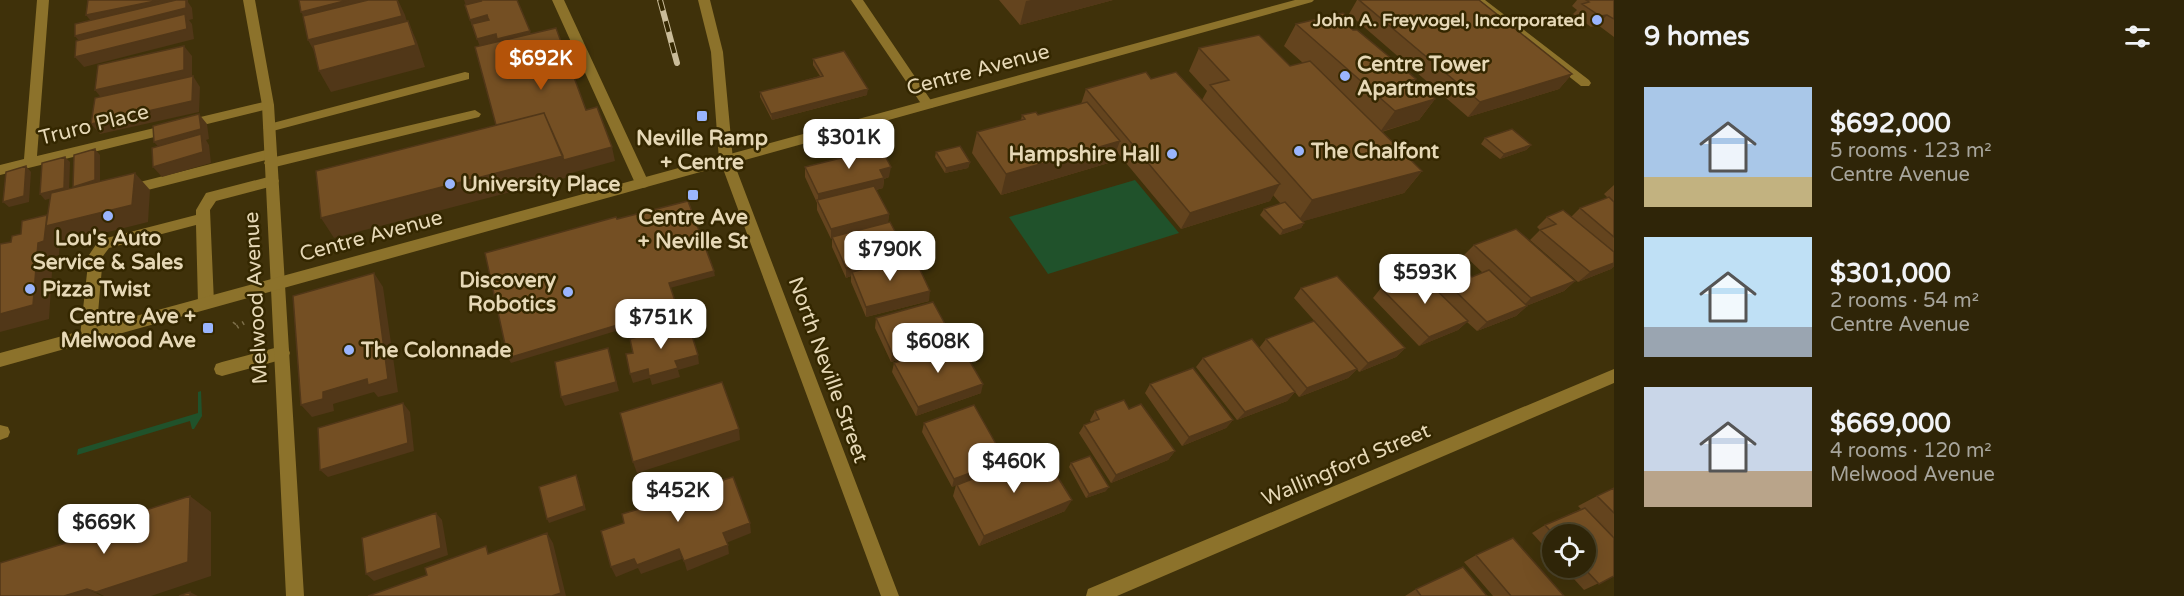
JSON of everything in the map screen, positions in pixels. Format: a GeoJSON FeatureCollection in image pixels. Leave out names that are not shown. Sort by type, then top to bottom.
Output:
{"type":"FeatureCollection","features":[{"type":"Feature","properties":{"kind":"street"},"geometry":{"type":"LineString","coordinates":[[30,162],[43,0]]}},
{"type":"Feature","properties":{"kind":"street","name":"Melwood Avenue"},"geometry":{"type":"LineString","coordinates":[[249,0],[268,105],[295,596]]}},
{"type":"Feature","properties":{"kind":"street"},"geometry":{"type":"LineString","coordinates":[[558,0],[642,183]]}},
{"type":"Feature","properties":{"kind":"street","name":"North Neville Street"},"geometry":{"type":"LineString","coordinates":[[704,0],[717,52],[726,160],[890,596]]}},
{"type":"Feature","properties":{"kind":"street"},"geometry":{"type":"LineString","coordinates":[[857,0],[928,105]]}},
{"type":"Feature","properties":{"kind":"street","name":"Centre Avenue"},"geometry":{"type":"LineString","coordinates":[[0,360],[1308,0]]}},
{"type":"Feature","properties":{"kind":"street"},"geometry":{"type":"LineString","coordinates":[[1478,0],[1585,83]]}},
{"type":"Feature","properties":{"kind":"street"},"geometry":{"type":"LineString","coordinates":[[1499,32],[1515,28]]}},
{"type":"Feature","properties":{"kind":"street"},"geometry":{"type":"LineString","coordinates":[[269,128],[465,76]]}},
{"type":"Feature","properties":{"kind":"street","name":"Truro Place"},"geometry":{"type":"LineString","coordinates":[[0,170],[268,105]]}},
{"type":"Feature","properties":{"kind":"street"},"geometry":{"type":"LineString","coordinates":[[116,193],[475,114]]}},
{"type":"Feature","properties":{"kind":"street"},"geometry":{"type":"LineString","coordinates":[[206,303],[203,210],[211,197],[272,181]]}},
{"type":"Feature","properties":{"kind":"street"},"geometry":{"type":"LineString","coordinates":[[88,336],[96,255],[104,244],[204,218]]}},
{"type":"Feature","properties":{"kind":"street"},"geometry":{"type":"LineString","coordinates":[[222,369],[282,352]]}},
{"type":"Feature","properties":{"kind":"street","name":"Wallingford Street"},"geometry":{"type":"LineString","coordinates":[[1095,596],[1614,376]]}},
{"type":"Feature","properties":{"kind":"path"},"geometry":{"type":"LineString","coordinates":[[318,247],[326,244]]}},
{"type":"Feature","properties":{"kind":"path"},"geometry":{"type":"LineString","coordinates":[[238,319],[235,325],[246,322]]}},
{"type":"Feature","properties":{"kind":"green space"},"geometry":{"type":"Polygon","coordinates":[[[1135,180],[1179,233],[1048,274],[1009,217],[1135,180]]]}},
{"type":"Feature","properties":{"kind":"green space"},"geometry":{"type":"Polygon","coordinates":[[[201,391],[202,416],[194,429],[190,421],[77,455],[78,449],[198,413],[198,392],[201,391]]]}},
{"type":"Feature","properties":{"kind":"building"},"geometry":{"type":"Polygon","coordinates":[[[88,0],[160,0],[86,15],[88,0]]]}},
{"type":"Feature","properties":{"kind":"building"},"geometry":{"type":"Polygon","coordinates":[[[176,0],[186,0],[186,8],[75,36],[75,24],[176,0]]]}},
{"type":"Feature","properties":{"kind":"building"},"geometry":{"type":"Polygon","coordinates":[[[299,0],[348,0],[301,12],[299,0]]]}},
{"type":"Feature","properties":{"kind":"building"},"geometry":{"type":"Polygon","coordinates":[[[368,0],[397,0],[402,16],[308,40],[303,16],[368,0]]]}},
{"type":"Feature","properties":{"kind":"building"},"geometry":{"type":"Polygon","coordinates":[[[480,0],[517,0],[530,31],[497,39],[496,34],[477,39],[472,24],[489,20],[487,15],[470,20],[465,5],[480,0]]]}},
{"type":"Feature","properties":{"kind":"building"},"geometry":{"type":"Polygon","coordinates":[[[1359,0],[1479,0],[1572,74],[1480,102],[1359,0]]]}},
{"type":"Feature","properties":{"kind":"building"},"geometry":{"type":"Polygon","coordinates":[[[1586,0],[1614,0],[1614,19],[1607,15],[1600,16],[1582,4],[1589,2],[1586,0]]]}},
{"type":"Feature","properties":{"kind":"building"},"geometry":{"type":"Polygon","coordinates":[[[1343,13],[1351,20],[1344,22],[1416,79],[1412,80],[1435,99],[1395,111],[1296,24],[1343,13]]]}},
{"type":"Feature","properties":{"kind":"building"},"geometry":{"type":"Polygon","coordinates":[[[185,14],[187,29],[75,57],[76,41],[185,14]]]}},
{"type":"Feature","properties":{"kind":"building"},"geometry":{"type":"Polygon","coordinates":[[[408,21],[416,45],[319,71],[313,45],[408,21]]]}},
{"type":"Feature","properties":{"kind":"building"},"geometry":{"type":"Polygon","coordinates":[[[556,28],[586,110],[597,107],[612,147],[564,160],[544,113],[496,125],[475,47],[556,28]]]}},
{"type":"Feature","properties":{"kind":"building","name":"The Chalfont"},"geometry":{"type":"Polygon","coordinates":[[[1259,35],[1290,66],[1310,61],[1422,171],[1312,200],[1210,85],[1229,80],[1199,48],[1259,35]]]}},
{"type":"Feature","properties":{"kind":"building"},"geometry":{"type":"Polygon","coordinates":[[[184,46],[184,70],[95,90],[98,65],[184,46]]]}},
{"type":"Feature","properties":{"kind":"building"},"geometry":{"type":"Polygon","coordinates":[[[844,51],[868,89],[771,114],[760,92],[823,76],[813,59],[844,51]]]}},
{"type":"Feature","properties":{"kind":"building","name":"Hampshire Hall"},"geometry":{"type":"Polygon","coordinates":[[[1146,72],[1151,79],[1176,72],[1280,184],[1190,213],[1086,89],[1146,72]]]}},
{"type":"Feature","properties":{"kind":"building"},"geometry":{"type":"Polygon","coordinates":[[[193,76],[192,101],[91,124],[95,98],[193,76]]]}},
{"type":"Feature","properties":{"kind":"building"},"geometry":{"type":"Polygon","coordinates":[[[1087,102],[1120,141],[1006,174],[977,132],[1025,119],[1022,115],[1036,112],[1038,115],[1087,102]]]}},
{"type":"Feature","properties":{"kind":"building"},"geometry":{"type":"Polygon","coordinates":[[[544,113],[563,156],[321,218],[316,171],[544,113]]]}},
{"type":"Feature","properties":{"kind":"building"},"geometry":{"type":"Polygon","coordinates":[[[199,114],[201,129],[154,142],[153,126],[199,114]]]}},
{"type":"Feature","properties":{"kind":"building"},"geometry":{"type":"Polygon","coordinates":[[[1512,129],[1531,145],[1504,154],[1485,138],[1512,129]]]}},
{"type":"Feature","properties":{"kind":"building"},"geometry":{"type":"Polygon","coordinates":[[[201,134],[203,152],[153,167],[152,148],[201,134]]]}},
{"type":"Feature","properties":{"kind":"building"},"geometry":{"type":"Polygon","coordinates":[[[878,143],[891,167],[880,170],[884,178],[818,194],[805,167],[857,154],[854,149],[878,143]]]}},
{"type":"Feature","properties":{"kind":"building"},"geometry":{"type":"Polygon","coordinates":[[[960,146],[970,162],[946,168],[936,152],[960,146]]]}},
{"type":"Feature","properties":{"kind":"building"},"geometry":{"type":"Polygon","coordinates":[[[95,149],[95,180],[73,187],[74,155],[95,149]]]}},
{"type":"Feature","properties":{"kind":"building"},"geometry":{"type":"Polygon","coordinates":[[[65,157],[64,188],[40,194],[42,163],[65,157]]]}},
{"type":"Feature","properties":{"kind":"building"},"geometry":{"type":"Polygon","coordinates":[[[26,166],[24,196],[3,202],[6,172],[26,166]]]}},
{"type":"Feature","properties":{"kind":"building"},"geometry":{"type":"Polygon","coordinates":[[[135,173],[132,205],[46,226],[51,193],[135,173]]]}},
{"type":"Feature","properties":{"kind":"building"},"geometry":{"type":"Polygon","coordinates":[[[874,186],[889,214],[831,229],[817,200],[874,186]]]}},
{"type":"Feature","properties":{"kind":"building"},"geometry":{"type":"Polygon","coordinates":[[[1609,197],[1614,202],[1614,237],[1580,208],[1609,197]]]}},
{"type":"Feature","properties":{"kind":"building","name":"Discovery Robotics"},"geometry":{"type":"Polygon","coordinates":[[[688,201],[714,271],[669,283],[677,307],[508,358],[485,253],[616,217],[617,219],[688,201]]]}},
{"type":"Feature","properties":{"kind":"building"},"geometry":{"type":"Polygon","coordinates":[[[1285,202],[1304,223],[1283,230],[1264,209],[1285,202]]]}},
{"type":"Feature","properties":{"kind":"building"},"geometry":{"type":"Polygon","coordinates":[[[1563,210],[1614,252],[1614,263],[1590,272],[1540,230],[1556,224],[1547,217],[1563,210]]]}},
{"type":"Feature","properties":{"kind":"building"},"geometry":{"type":"Polygon","coordinates":[[[47,215],[44,241],[38,243],[33,305],[0,314],[0,244],[11,242],[12,236],[21,234],[22,221],[47,215]]]}},
{"type":"Feature","properties":{"kind":"building"},"geometry":{"type":"Polygon","coordinates":[[[890,222],[906,252],[846,268],[832,237],[890,222]]]}},
{"type":"Feature","properties":{"kind":"building"},"geometry":{"type":"Polygon","coordinates":[[[1516,229],[1575,281],[1531,298],[1474,245],[1516,229]]]}},
{"type":"Feature","properties":{"kind":"building"},"geometry":{"type":"Polygon","coordinates":[[[914,257],[930,291],[866,307],[852,272],[914,257]]]}},
{"type":"Feature","properties":{"kind":"building"},"geometry":{"type":"Polygon","coordinates":[[[1461,267],[1472,277],[1489,270],[1527,306],[1487,322],[1439,275],[1461,267]]]}},
{"type":"Feature","properties":{"kind":"building","name":"The Colonnade"},"geometry":{"type":"Polygon","coordinates":[[[374,273],[388,379],[368,385],[367,379],[323,392],[323,399],[301,405],[293,296],[374,273]]]}},
{"type":"Feature","properties":{"kind":"building"},"geometry":{"type":"Polygon","coordinates":[[[1420,274],[1468,321],[1429,337],[1381,288],[1420,274]]]}},
{"type":"Feature","properties":{"kind":"building"},"geometry":{"type":"Polygon","coordinates":[[[1337,276],[1405,348],[1368,363],[1301,288],[1337,276]]]}},
{"type":"Feature","properties":{"kind":"building"},"geometry":{"type":"Polygon","coordinates":[[[933,302],[951,335],[892,353],[876,318],[933,302]]]}},
{"type":"Feature","properties":{"kind":"building"},"geometry":{"type":"Polygon","coordinates":[[[1314,321],[1357,369],[1307,388],[1266,339],[1314,321]]]}},
{"type":"Feature","properties":{"kind":"building"},"geometry":{"type":"Polygon","coordinates":[[[688,323],[698,355],[675,361],[678,368],[649,376],[648,369],[630,374],[626,354],[633,353],[630,339],[688,323]]]}},
{"type":"Feature","properties":{"kind":"building"},"geometry":{"type":"Polygon","coordinates":[[[1252,339],[1295,392],[1245,412],[1203,358],[1252,339]]]}},
{"type":"Feature","properties":{"kind":"building"},"geometry":{"type":"Polygon","coordinates":[[[958,341],[983,384],[918,407],[894,363],[958,341]]]}},
{"type":"Feature","properties":{"kind":"building"},"geometry":{"type":"Polygon","coordinates":[[[608,348],[616,382],[561,397],[555,362],[608,348]]]}},
{"type":"Feature","properties":{"kind":"building"},"geometry":{"type":"Polygon","coordinates":[[[1193,368],[1233,420],[1189,437],[1150,384],[1193,368]]]}},
{"type":"Feature","properties":{"kind":"building"},"geometry":{"type":"Polygon","coordinates":[[[722,382],[739,429],[633,462],[620,413],[722,382]]]}},
{"type":"Feature","properties":{"kind":"building"},"geometry":{"type":"Polygon","coordinates":[[[1124,400],[1129,409],[1141,404],[1175,451],[1116,475],[1084,425],[1099,419],[1095,411],[1124,400]]]}},
{"type":"Feature","properties":{"kind":"building"},"geometry":{"type":"Polygon","coordinates":[[[403,403],[408,443],[320,470],[318,428],[403,403]]]}},
{"type":"Feature","properties":{"kind":"building"},"geometry":{"type":"Polygon","coordinates":[[[974,405],[1005,460],[954,479],[924,423],[974,405]]]}},
{"type":"Feature","properties":{"kind":"building"},"geometry":{"type":"Polygon","coordinates":[[[1042,452],[1072,500],[984,536],[957,485],[1042,452]]]}},
{"type":"Feature","properties":{"kind":"building"},"geometry":{"type":"Polygon","coordinates":[[[1090,456],[1109,487],[1089,494],[1071,463],[1090,456]]]}},
{"type":"Feature","properties":{"kind":"building"},"geometry":{"type":"Polygon","coordinates":[[[576,475],[584,506],[547,519],[539,487],[576,475]]]}},
{"type":"Feature","properties":{"kind":"building"},"geometry":{"type":"Polygon","coordinates":[[[704,477],[706,485],[733,477],[750,523],[723,533],[728,545],[684,561],[679,549],[637,565],[634,559],[611,567],[601,531],[624,523],[622,514],[663,502],[659,493],[704,477]]]}},
{"type":"Feature","properties":{"kind":"building"},"geometry":{"type":"Polygon","coordinates":[[[1614,488],[1614,513],[1597,496],[1614,488]]]}},
{"type":"Feature","properties":{"kind":"building"},"geometry":{"type":"Polygon","coordinates":[[[190,496],[188,562],[96,592],[87,589],[64,596],[0,596],[0,563],[92,535],[102,524],[190,496]]]}},
{"type":"Feature","properties":{"kind":"building"},"geometry":{"type":"Polygon","coordinates":[[[1585,508],[1614,538],[1614,576],[1599,584],[1593,578],[1596,578],[1596,524],[1547,524],[1585,508]]]}},
{"type":"Feature","properties":{"kind":"building"},"geometry":{"type":"Polygon","coordinates":[[[436,513],[441,548],[366,574],[362,538],[436,513]]]}},
{"type":"Feature","properties":{"kind":"building"},"geometry":{"type":"Polygon","coordinates":[[[547,533],[561,593],[552,596],[368,596],[427,575],[425,568],[486,546],[488,554],[547,533]]]}},
{"type":"Feature","properties":{"kind":"building"},"geometry":{"type":"Polygon","coordinates":[[[1513,538],[1542,571],[1542,578],[1548,578],[1564,596],[1511,596],[1476,555],[1513,538]]]}},
{"type":"Feature","properties":{"kind":"building"},"geometry":{"type":"Polygon","coordinates":[[[1463,567],[1487,596],[1421,596],[1416,589],[1463,567]]]}},
{"type":"Feature","properties":{"kind":"railway"},"geometry":{"type":"LineString","coordinates":[[660,0],[677,63]]}},
{"type":"Feature","properties":{"kind":"place","name":"John A. Freyvogel, Incorporated"},"geometry":{"type":"Point","coordinates":[1597,20]}},
{"type":"Feature","properties":{"kind":"place","name":"Centre Tower Apartments"},"geometry":{"type":"Point","coordinates":[1345,76]}},
{"type":"Feature","properties":{"kind":"place","name":"Neville Ramp + Centre"},"geometry":{"type":"Point","coordinates":[702,116]}},
{"type":"Feature","properties":{"kind":"place","name":"The Chalfont"},"geometry":{"type":"Point","coordinates":[1299,151]}},
{"type":"Feature","properties":{"kind":"place","name":"Hampshire Hall"},"geometry":{"type":"Point","coordinates":[1172,154]}},
{"type":"Feature","properties":{"kind":"place","name":"University Place"},"geometry":{"type":"Point","coordinates":[450,184]}},
{"type":"Feature","properties":{"kind":"place","name":"Centre Ave + Neville St"},"geometry":{"type":"Point","coordinates":[693,195]}},
{"type":"Feature","properties":{"kind":"place","name":"Lou's Auto Service & Sales"},"geometry":{"type":"Point","coordinates":[108,216]}},
{"type":"Feature","properties":{"kind":"place","name":"Pizza Twist"},"geometry":{"type":"Point","coordinates":[30,289]}},
{"type":"Feature","properties":{"kind":"place","name":"Discovery Robotics"},"geometry":{"type":"Point","coordinates":[568,292]}},
{"type":"Feature","properties":{"kind":"place","name":"Centre Ave + Melwood Ave"},"geometry":{"type":"Point","coordinates":[208,328]}},
{"type":"Feature","properties":{"kind":"place","name":"The Colonnade"},"geometry":{"type":"Point","coordinates":[349,350]}}]}
